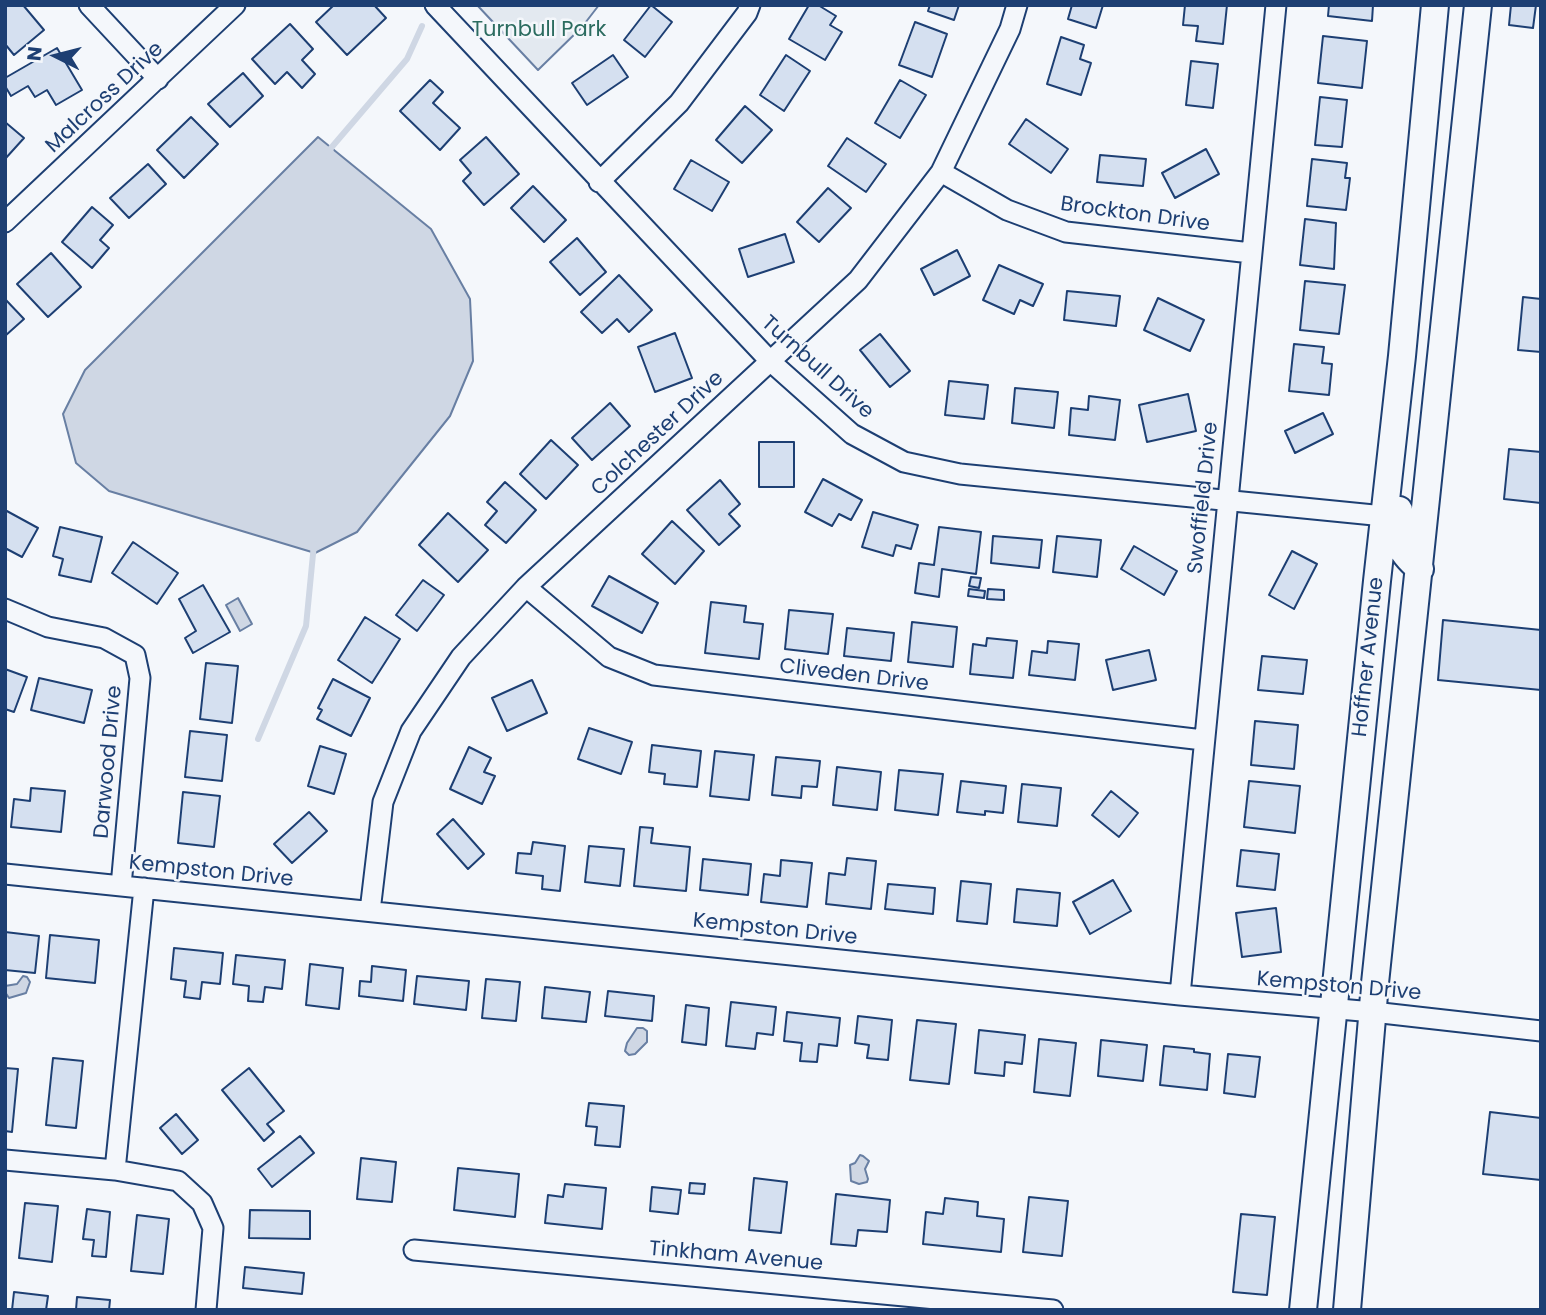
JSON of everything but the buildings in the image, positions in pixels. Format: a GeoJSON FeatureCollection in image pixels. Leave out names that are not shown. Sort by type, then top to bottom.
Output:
{"type":"FeatureCollection","features":[{"type":"Feature","properties":{"kind":"main road","name":"Hoffner Avenue"},"geometry":{"type":"LineString","coordinates":[[1303,1310],[1435,5]]}},
{"type":"Feature","properties":{"kind":"main road","name":"Hoffner Avenue"},"geometry":{"type":"LineString","coordinates":[[1348,1310],[1373,1012],[1478,5]]}},
{"type":"Feature","properties":{"kind":"main road"},"geometry":{"type":"LineString","coordinates":[[1408,285],[1420,311],[1397,533],[1404,556],[1419,569]]}},
{"type":"Feature","properties":{"kind":"street"},"geometry":{"type":"LineString","coordinates":[[89,5],[158,79]]}},
{"type":"Feature","properties":{"kind":"street","name":"Malcross Drive"},"geometry":{"type":"LineString","coordinates":[[5,222],[235,5]]}},
{"type":"Feature","properties":{"kind":"street","name":"Turnbull Drive"},"geometry":{"type":"LineString","coordinates":[[435,5],[770,361],[852,435],[904,463],[960,474],[1384,516]]}},
{"type":"Feature","properties":{"kind":"street"},"geometry":{"type":"LineString","coordinates":[[599,182],[679,103],[747,13],[750,5]]}},
{"type":"Feature","properties":{"kind":"street","name":"Colchester Drive"},"geometry":{"type":"LineString","coordinates":[[370,911],[383,802],[411,732],[461,657],[526,587],[858,279],[941,172],[1010,29],[1017,5]]}},
{"type":"Feature","properties":{"kind":"street","name":"Swoffield Drive"},"geometry":{"type":"LineString","coordinates":[[1180,995],[1276,5]]}},
{"type":"Feature","properties":{"kind":"street","name":"Brockton Drive"},"geometry":{"type":"LineString","coordinates":[[941,172],[1007,210],[1066,232],[1251,253]]}},
{"type":"Feature","properties":{"kind":"street","name":"Cliveden Drive"},"geometry":{"type":"LineString","coordinates":[[526,587],[609,657],[654,675],[1203,740]]}},
{"type":"Feature","properties":{"kind":"street","name":"Darwood Drive"},"geometry":{"type":"LineString","coordinates":[[5,609],[48,627],[104,638],[135,655],[140,678],[121,886]]}},
{"type":"Feature","properties":{"kind":"street","name":"Kempston Drive"},"geometry":{"type":"LineString","coordinates":[[5,874],[1541,1031]]}},
{"type":"Feature","properties":{"kind":"street"},"geometry":{"type":"LineString","coordinates":[[115,1170],[144,888]]}},
{"type":"Feature","properties":{"kind":"street"},"geometry":{"type":"LineString","coordinates":[[5,1160],[115,1170],[178,1181],[202,1203],[213,1228],[206,1310]]}},
{"type":"Feature","properties":{"kind":"street","name":"Tinkham Avenue"},"geometry":{"type":"LineString","coordinates":[[414,1250],[1053,1310]]}},
{"type":"Feature","properties":{"kind":"green space","name":"Turnbull Park"},"geometry":{"type":"Polygon","coordinates":[[[477,5],[599,5],[582,27],[538,70],[477,5]]]}},
{"type":"Feature","properties":{"kind":"shaded area"},"geometry":{"type":"Polygon","coordinates":[[[318,137],[431,229],[470,299],[473,361],[450,416],[357,532],[315,553],[109,491],[76,463],[63,414],[85,370],[318,137]]]}},
{"type":"Feature","properties":{"kind":"shaded area"},"geometry":{"type":"Polygon","coordinates":[[[238,598],[252,624],[240,631],[226,605],[238,598]]]}},
{"type":"Feature","properties":{"kind":"shaded area"},"geometry":{"type":"Polygon","coordinates":[[[23,976],[30,982],[26,993],[9,998],[5,986],[17,984],[23,976]]]}},
{"type":"Feature","properties":{"kind":"shaded area"},"geometry":{"type":"Polygon","coordinates":[[[637,1028],[647,1031],[647,1042],[635,1054],[629,1055],[625,1051],[627,1043],[637,1028]]]}},
{"type":"Feature","properties":{"kind":"shaded area"},"geometry":{"type":"Polygon","coordinates":[[[860,1155],[869,1161],[865,1169],[867,1182],[859,1184],[851,1181],[850,1165],[855,1163],[860,1155]]]}},
{"type":"Feature","properties":{"kind":"waterway"},"geometry":{"type":"LineString","coordinates":[[329,156],[331,148],[407,59],[422,26]]}},
{"type":"Feature","properties":{"kind":"waterway"},"geometry":{"type":"LineString","coordinates":[[258,739],[306,626],[314,544]]}}]}
